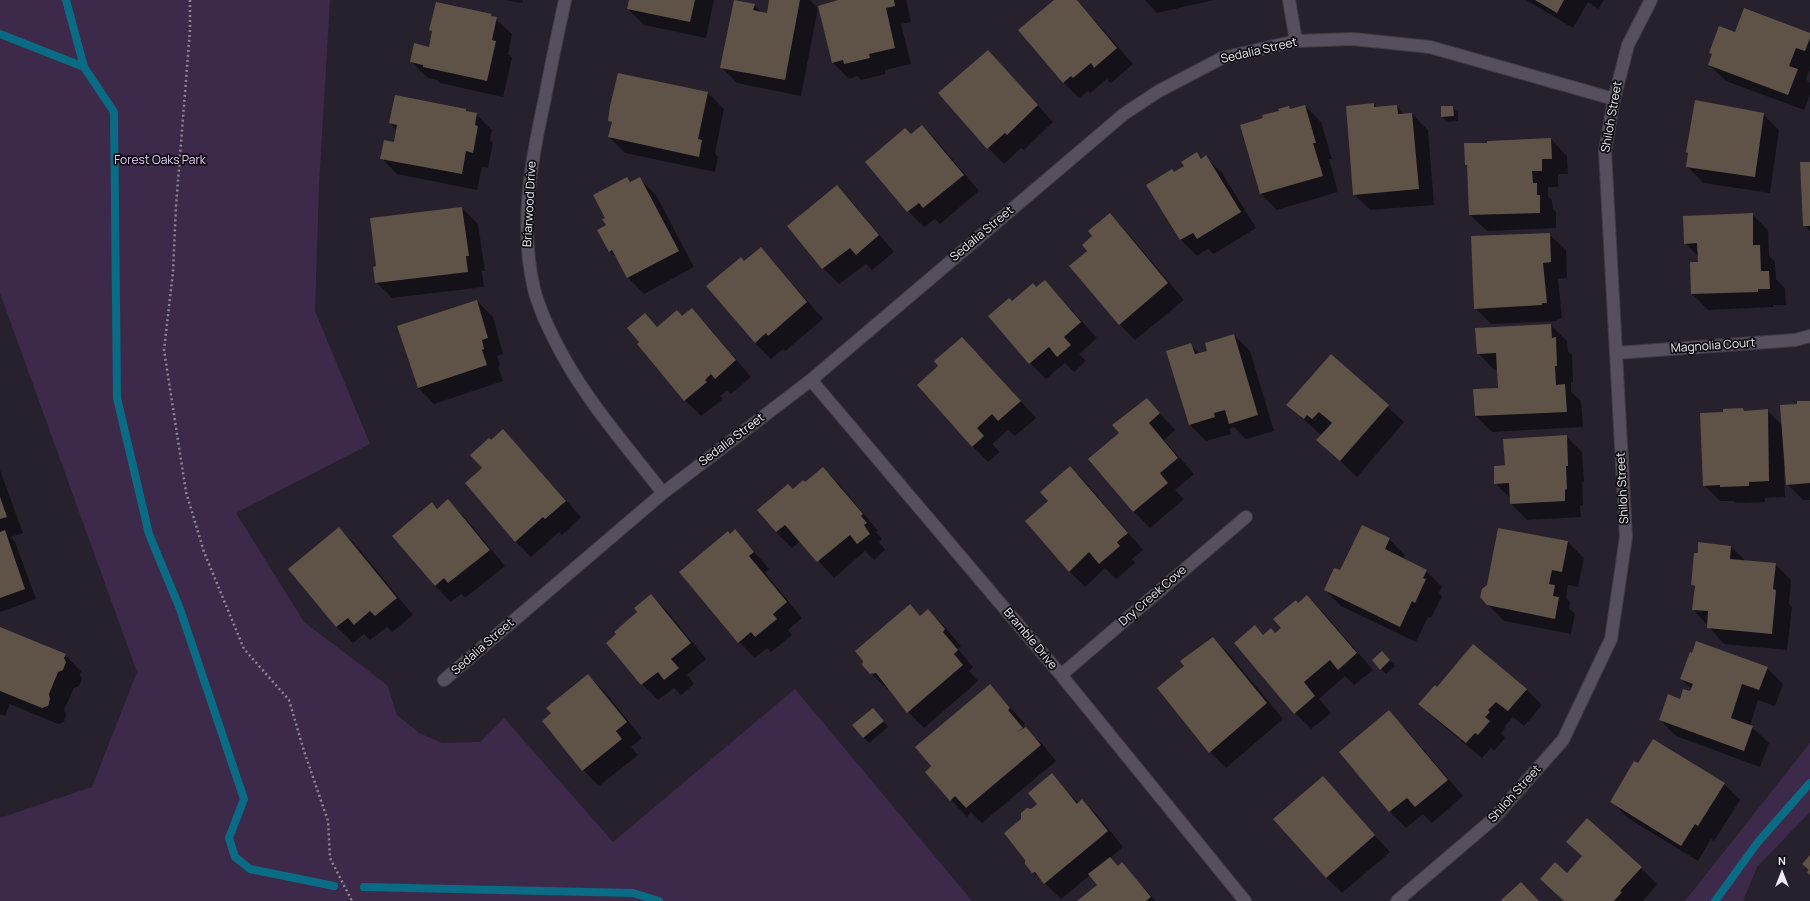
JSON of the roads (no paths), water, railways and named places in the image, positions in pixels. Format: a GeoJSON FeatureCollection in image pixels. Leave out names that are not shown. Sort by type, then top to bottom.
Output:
{"type":"FeatureCollection","features":[{"type":"Feature","properties":{"kind":"street","name":"Briarwood Drive"},"geometry":{"type":"LineString","coordinates":[[565,0],[533,151],[529,186],[527,222],[528,257],[534,291],[548,326],[563,356],[582,387],[663,493]]}},
{"type":"Feature","properties":{"kind":"street"},"geometry":{"type":"LineString","coordinates":[[1289,0],[1296,42]]}},
{"type":"Feature","properties":{"kind":"street","name":"Shiloh Street"},"geometry":{"type":"LineString","coordinates":[[1397,901],[1492,820],[1563,740],[1611,639],[1626,537],[1605,151],[1614,99],[1628,45],[1650,0]]}},
{"type":"Feature","properties":{"kind":"street","name":"Sedalia Street"},"geometry":{"type":"LineString","coordinates":[[444,680],[663,493],[811,380],[1124,114],[1159,91],[1222,58],[1296,42],[1353,39],[1430,47],[1614,99]]}},
{"type":"Feature","properties":{"kind":"street","name":"Magnolia Court"},"geometry":{"type":"LineString","coordinates":[[1616,353],[1795,340],[1810,336]]}},
{"type":"Feature","properties":{"kind":"street","name":"Bramble Drive"},"geometry":{"type":"LineString","coordinates":[[811,380],[1061,676],[1245,901]]}},
{"type":"Feature","properties":{"kind":"street","name":"Dry Creek Cove"},"geometry":{"type":"LineString","coordinates":[[1061,676],[1246,517]]}},
{"type":"Feature","properties":{"kind":"waterway"},"geometry":{"type":"LineString","coordinates":[[66,0],[84,67],[114,112],[117,398],[149,534],[180,609],[244,799],[229,838],[235,857],[250,869],[334,886]]}},
{"type":"Feature","properties":{"kind":"waterway"},"geometry":{"type":"LineString","coordinates":[[0,34],[84,67]]}},
{"type":"Feature","properties":{"kind":"waterway"},"geometry":{"type":"LineString","coordinates":[[1715,901],[1758,842],[1810,783]]}},
{"type":"Feature","properties":{"kind":"waterway"},"geometry":{"type":"LineString","coordinates":[[364,887],[633,893],[659,901]]}},
{"type":"Feature","properties":{"kind":"park label","name":"Forest Oaks Park"},"geometry":{"type":"Point","coordinates":[160,161]}}]}
